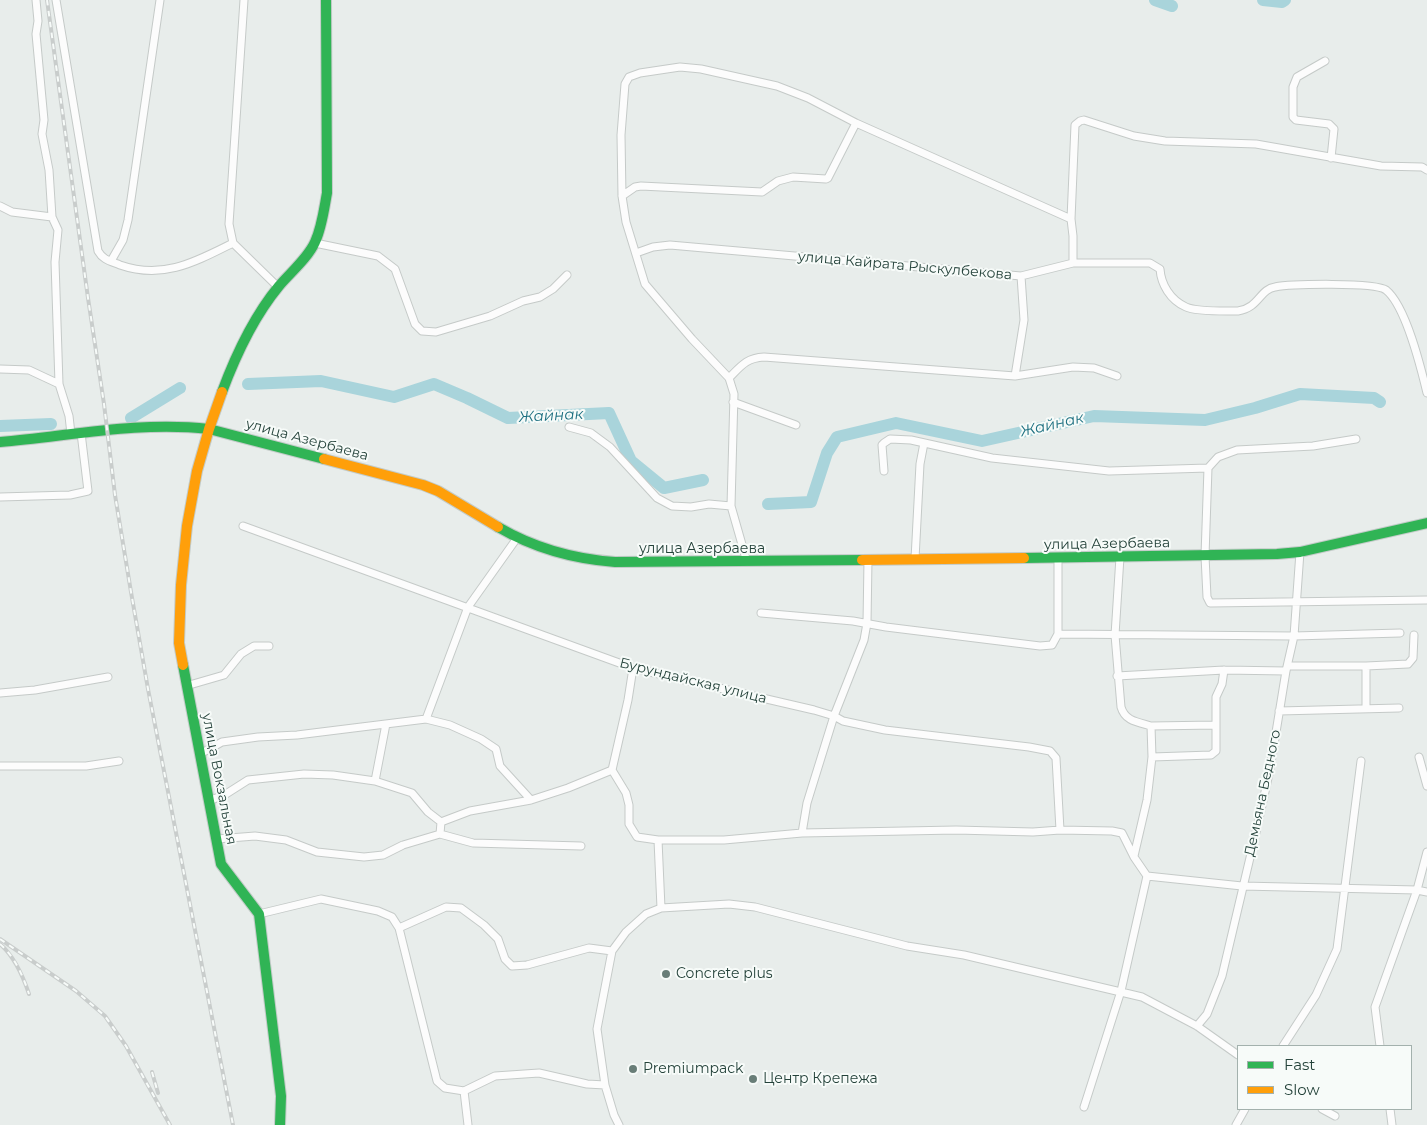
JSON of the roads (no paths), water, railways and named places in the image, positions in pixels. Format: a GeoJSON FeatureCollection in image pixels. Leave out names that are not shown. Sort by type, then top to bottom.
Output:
{"type":"FeatureCollection","features":[{"type":"Feature","properties":{"kind":"main road"},"geometry":{"type":"LineString","coordinates":[[315,243],[322,222],[326,193],[326,0]]}},
{"type":"Feature","properties":{"kind":"main road","name":"улица Вокзальная"},"geometry":{"type":"LineString","coordinates":[[259,914],[221,864],[178,643],[181,585],[187,526],[197,471],[208,429],[229,373],[245,340],[278,287],[315,243]]}},
{"type":"Feature","properties":{"kind":"main road","name":"улица Азербаева"},"geometry":{"type":"LineString","coordinates":[[0,442],[76,433],[184,425],[208,429],[423,485],[438,491],[517,538],[539,547],[590,560],[615,562],[747,562],[1276,554],[1300,552],[1427,523]]}},
{"type":"Feature","properties":{"kind":"main road"},"geometry":{"type":"LineString","coordinates":[[259,914],[281,1096],[280,1125]]}},
{"type":"Feature","properties":{"kind":"street"},"geometry":{"type":"LineString","coordinates":[[0,497],[70,495],[88,491],[76,433],[59,384],[55,262],[58,230],[52,217],[49,170],[42,134],[44,120],[36,34],[38,20],[36,0]]}},
{"type":"Feature","properties":{"kind":"street"},"geometry":{"type":"LineString","coordinates":[[56,0],[98,251],[102,258],[133,269],[160,271],[200,260],[233,243]]}},
{"type":"Feature","properties":{"kind":"street"},"geometry":{"type":"LineString","coordinates":[[111,261],[123,240],[128,220],[160,0]]}},
{"type":"Feature","properties":{"kind":"street"},"geometry":{"type":"LineString","coordinates":[[244,0],[229,224],[233,243],[278,287]]}},
{"type":"Feature","properties":{"kind":"street"},"geometry":{"type":"LineString","coordinates":[[1325,61],[1297,77],[1293,87],[1293,118],[1329,124],[1334,129],[1331,158]]}},
{"type":"Feature","properties":{"kind":"street"},"geometry":{"type":"LineString","coordinates":[[747,562],[731,506],[734,402],[732,386],[729,378],[692,339],[645,284],[626,222],[622,196],[621,134],[625,84],[629,77],[640,73],[680,67],[701,69],[777,86],[808,98],[856,123],[1072,218]]}},
{"type":"Feature","properties":{"kind":"street"},"geometry":{"type":"LineString","coordinates":[[1073,263],[1074,236],[1072,218],[1075,125],[1080,121],[1084,120],[1134,136],[1165,141],[1256,144],[1341,160],[1381,166],[1422,167],[1427,170]]}},
{"type":"Feature","properties":{"kind":"street"},"geometry":{"type":"LineString","coordinates":[[622,196],[635,187],[641,186],[762,192],[778,181],[793,177],[826,179],[856,123]]}},
{"type":"Feature","properties":{"kind":"street"},"geometry":{"type":"LineString","coordinates":[[0,206],[12,212],[52,217]]}},
{"type":"Feature","properties":{"kind":"street"},"geometry":{"type":"LineString","coordinates":[[315,243],[378,256],[395,268],[415,324],[422,331],[436,332],[490,316],[523,301],[540,297],[553,290],[566,275]]}},
{"type":"Feature","properties":{"kind":"street","name":"улица Кайрата Рыскулбекова"},"geometry":{"type":"LineString","coordinates":[[636,253],[653,247],[670,246],[1021,276],[1024,320],[1015,376]]}},
{"type":"Feature","properties":{"kind":"street"},"geometry":{"type":"LineString","coordinates":[[1021,276],[1073,263],[1150,263],[1160,269],[1161,279],[1172,297],[1186,307],[1238,311],[1246,310],[1255,304],[1268,289],[1274,287],[1326,284],[1380,287],[1385,290],[1395,303],[1416,347],[1427,392]]}},
{"type":"Feature","properties":{"kind":"street"},"geometry":{"type":"LineString","coordinates":[[729,378],[746,361],[764,357],[1015,376],[1073,367],[1094,368],[1116,376]]}},
{"type":"Feature","properties":{"kind":"street"},"geometry":{"type":"LineString","coordinates":[[0,369],[29,370],[59,384]]}},
{"type":"Feature","properties":{"kind":"street"},"geometry":{"type":"LineString","coordinates":[[734,402],[796,425]]}},
{"type":"Feature","properties":{"kind":"street"},"geometry":{"type":"LineString","coordinates":[[570,427],[591,433],[610,447],[657,498],[672,506],[691,507],[709,504],[731,506]]}},
{"type":"Feature","properties":{"kind":"street"},"geometry":{"type":"LineString","coordinates":[[884,471],[882,445],[890,439],[911,440],[992,458],[1109,470],[1208,468]]}},
{"type":"Feature","properties":{"kind":"street"},"geometry":{"type":"LineString","coordinates":[[1356,439],[1313,446],[1237,450],[1218,457],[1208,468],[1205,556],[1207,597],[1210,603],[1427,600]]}},
{"type":"Feature","properties":{"kind":"street"},"geometry":{"type":"LineString","coordinates":[[915,559],[920,464],[924,443]]}},
{"type":"Feature","properties":{"kind":"street","name":"Бурундайская улица"},"geometry":{"type":"LineString","coordinates":[[243,526],[633,668],[814,710],[843,721],[886,730],[1030,746],[1050,751],[1056,758],[1060,830]]}},
{"type":"Feature","properties":{"kind":"street"},"geometry":{"type":"LineString","coordinates":[[426,719],[468,607],[517,538]]}},
{"type":"Feature","properties":{"kind":"street","name":"Демьяна Бедного"},"geometry":{"type":"LineString","coordinates":[[1197,1026],[1207,1014],[1222,976],[1262,802],[1294,636],[1300,552]]}},
{"type":"Feature","properties":{"kind":"street"},"geometry":{"type":"LineString","coordinates":[[1120,557],[1114,635],[1123,714],[1128,720],[1151,726],[1216,725]]}},
{"type":"Feature","properties":{"kind":"street"},"geometry":{"type":"LineString","coordinates":[[761,613],[867,623],[1040,646],[1052,645],[1058,634],[1058,558]]}},
{"type":"Feature","properties":{"kind":"street"},"geometry":{"type":"LineString","coordinates":[[802,833],[807,803],[834,716],[864,640],[867,623],[868,560]]}},
{"type":"Feature","properties":{"kind":"street"},"geometry":{"type":"LineString","coordinates":[[1058,634],[1294,636],[1400,633]]}},
{"type":"Feature","properties":{"kind":"street"},"geometry":{"type":"LineString","coordinates":[[1118,676],[1224,670],[1408,664],[1413,658],[1414,635]]}},
{"type":"Feature","properties":{"kind":"street"},"geometry":{"type":"LineString","coordinates":[[186,686],[224,676],[241,654],[254,646],[269,646]]}},
{"type":"Feature","properties":{"kind":"street"},"geometry":{"type":"LineString","coordinates":[[1366,666],[1366,708]]}},
{"type":"Feature","properties":{"kind":"street"},"geometry":{"type":"LineString","coordinates":[[633,668],[628,700],[612,770],[626,793],[629,805],[629,824],[637,837],[658,840],[724,840],[802,833],[956,830],[1033,832],[1060,830],[1112,831],[1122,833],[1134,857],[1147,876],[1121,991],[1084,1107]]}},
{"type":"Feature","properties":{"kind":"street"},"geometry":{"type":"LineString","coordinates":[[1152,757],[1211,755],[1216,751],[1216,697],[1222,684],[1224,670]]}},
{"type":"Feature","properties":{"kind":"street"},"geometry":{"type":"LineString","coordinates":[[0,693],[35,690],[108,677]]}},
{"type":"Feature","properties":{"kind":"street"},"geometry":{"type":"LineString","coordinates":[[1279,711],[1399,708]]}},
{"type":"Feature","properties":{"kind":"street"},"geometry":{"type":"LineString","coordinates":[[200,754],[222,742],[258,737],[297,736],[426,719],[450,725],[481,739],[496,749],[500,766],[531,800]]}},
{"type":"Feature","properties":{"kind":"street"},"geometry":{"type":"LineString","coordinates":[[375,781],[386,724]]}},
{"type":"Feature","properties":{"kind":"street"},"geometry":{"type":"LineString","coordinates":[[1134,857],[1147,800],[1152,757],[1151,726]]}},
{"type":"Feature","properties":{"kind":"street"},"geometry":{"type":"LineString","coordinates":[[1419,757],[1427,786]]}},
{"type":"Feature","properties":{"kind":"street"},"geometry":{"type":"LineString","coordinates":[[0,766],[86,766],[119,761]]}},
{"type":"Feature","properties":{"kind":"street"},"geometry":{"type":"LineString","coordinates":[[1284,1045],[1316,995],[1337,949],[1361,761]]}},
{"type":"Feature","properties":{"kind":"street"},"geometry":{"type":"LineString","coordinates":[[440,822],[470,811],[531,800],[568,788],[612,770]]}},
{"type":"Feature","properties":{"kind":"street"},"geometry":{"type":"LineString","coordinates":[[209,801],[226,794],[248,780],[304,774],[333,775],[375,781],[412,793],[428,812],[440,822]]}},
{"type":"Feature","properties":{"kind":"street"},"geometry":{"type":"LineString","coordinates":[[440,822],[440,834]]}},
{"type":"Feature","properties":{"kind":"street"},"geometry":{"type":"LineString","coordinates":[[217,839],[255,836],[286,840],[316,852],[364,857],[383,855],[403,845],[440,834],[473,843],[581,846]]}},
{"type":"Feature","properties":{"kind":"street"},"geometry":{"type":"LineString","coordinates":[[658,840],[661,908]]}},
{"type":"Feature","properties":{"kind":"street"},"geometry":{"type":"LineString","coordinates":[[1380,1045],[1375,1007],[1417,890],[1427,852]]}},
{"type":"Feature","properties":{"kind":"street"},"geometry":{"type":"LineString","coordinates":[[1147,876],[1242,886],[1417,890],[1427,892]]}},
{"type":"Feature","properties":{"kind":"street"},"geometry":{"type":"LineString","coordinates":[[259,914],[321,899],[378,911],[392,917],[399,928],[437,1081],[445,1088],[464,1091],[495,1076],[538,1073],[587,1084],[605,1085]]}},
{"type":"Feature","properties":{"kind":"street"},"geometry":{"type":"LineString","coordinates":[[619,1125],[605,1085],[597,1029],[603,994],[612,951],[626,932],[646,914],[661,908],[729,904],[755,907],[907,946],[964,956],[1096,987],[1121,991],[1142,997],[1197,1026],[1237,1054]]}},
{"type":"Feature","properties":{"kind":"street"},"geometry":{"type":"LineString","coordinates":[[399,928],[446,907],[461,908],[484,925],[498,939],[504,959],[512,966],[528,965],[589,948],[612,951]]}},
{"type":"Feature","properties":{"kind":"street"},"geometry":{"type":"LineString","coordinates":[[464,1091],[468,1125]]}},
{"type":"Feature","properties":{"kind":"street"},"geometry":{"type":"LineString","coordinates":[[1236,1125],[1244,1110]]}},
{"type":"Feature","properties":{"kind":"street"},"geometry":{"type":"LineString","coordinates":[[1324,1110],[1335,1116]]}},
{"type":"Feature","properties":{"kind":"street"},"geometry":{"type":"LineString","coordinates":[[1390,1110],[1392,1125]]}},
{"type":"Feature","properties":{"kind":"waterway"},"geometry":{"type":"LineString","coordinates":[[1155,0],[1172,6]]}},
{"type":"Feature","properties":{"kind":"waterway"},"geometry":{"type":"LineString","coordinates":[[1263,0],[1282,2],[1285,0]]}},
{"type":"Feature","properties":{"kind":"waterway","name":"Жайнак"},"geometry":{"type":"LineString","coordinates":[[248,384],[321,381],[394,397],[434,384],[508,418],[609,413],[631,461],[664,488],[703,480]]}},
{"type":"Feature","properties":{"kind":"waterway","name":"Жайнак"},"geometry":{"type":"LineString","coordinates":[[131,418],[180,388]]}},
{"type":"Feature","properties":{"kind":"waterway","name":"Жайнак"},"geometry":{"type":"LineString","coordinates":[[768,504],[811,502],[827,453],[837,437],[896,423],[982,441],[1094,416],[1205,420],[1255,408],[1300,394],[1374,398],[1380,402]]}},
{"type":"Feature","properties":{"kind":"waterway","name":"Жайнак"},"geometry":{"type":"LineString","coordinates":[[0,426],[51,424]]}},
{"type":"Feature","properties":{"kind":"railway"},"geometry":{"type":"LineString","coordinates":[[47,0],[115,495],[131,592],[148,689],[233,1125]]}},
{"type":"Feature","properties":{"kind":"railway"},"geometry":{"type":"LineString","coordinates":[[0,939],[76,991],[105,1016],[126,1046],[170,1125]]}},
{"type":"Feature","properties":{"kind":"railway"},"geometry":{"type":"LineString","coordinates":[[0,944],[18,967],[29,994]]}},
{"type":"Feature","properties":{"kind":"railway"},"geometry":{"type":"LineString","coordinates":[[152,1072],[158,1093]]}},
{"type":"Feature","properties":{"kind":"place","name":"Concrete plus"},"geometry":{"type":"Point","coordinates":[666,974]}},
{"type":"Feature","properties":{"kind":"place","name":"Premiumpack"},"geometry":{"type":"Point","coordinates":[633,1069]}},
{"type":"Feature","properties":{"kind":"place","name":"Центр Крепежа"},"geometry":{"type":"Point","coordinates":[753,1079]}}]}
